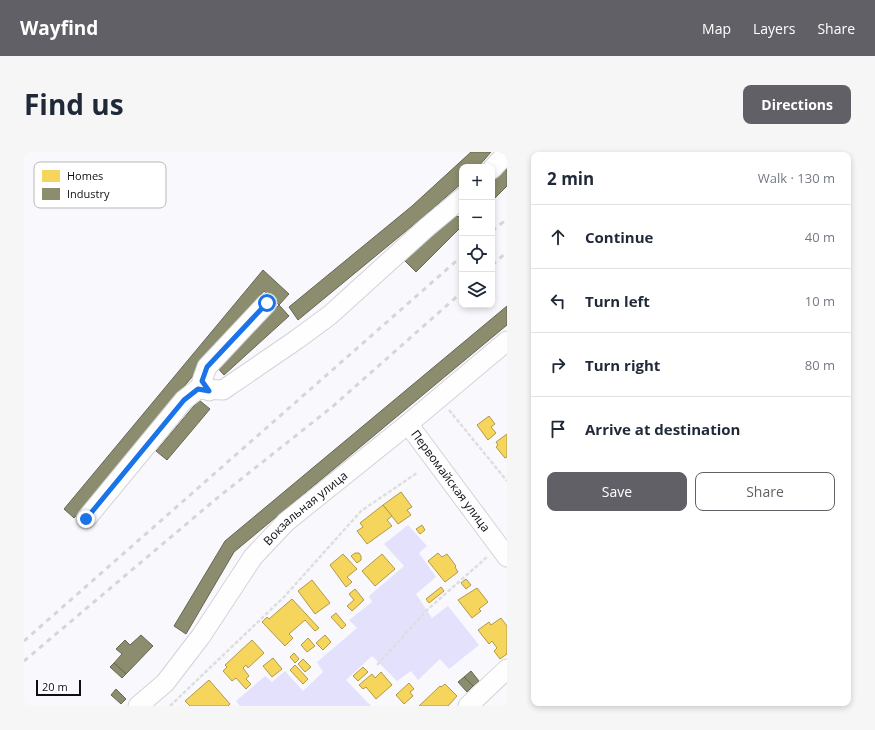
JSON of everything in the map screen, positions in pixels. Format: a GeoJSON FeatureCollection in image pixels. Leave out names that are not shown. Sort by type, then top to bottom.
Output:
{"type":"FeatureCollection","features":[{"type":"Feature","properties":{"kind":"street"},"geometry":{"type":"LineString","coordinates":[[495,165],[507,153]]}},
{"type":"Feature","properties":{"kind":"street"},"geometry":{"type":"LineString","coordinates":[[86,519],[184,400],[198,389],[209,391],[223,390],[330,315],[426,228],[460,200]]}},
{"type":"Feature","properties":{"kind":"street"},"geometry":{"type":"LineString","coordinates":[[209,391],[202,381],[207,367],[267,303]]}},
{"type":"Feature","properties":{"kind":"street","name":"Вокзальная улица"},"geometry":{"type":"LineString","coordinates":[[138,706],[166,682],[201,636],[253,557],[286,522],[440,398],[507,341]]}},
{"type":"Feature","properties":{"kind":"street","name":"Первомайская улица"},"geometry":{"type":"LineString","coordinates":[[408,424],[504,552]]}},
{"type":"Feature","properties":{"kind":"street"},"geometry":{"type":"LineString","coordinates":[[468,706],[507,669]]}},
{"type":"Feature","properties":{"kind":"path"},"geometry":{"type":"LineString","coordinates":[[440,398],[507,481]]}},
{"type":"Feature","properties":{"kind":"path"},"geometry":{"type":"LineString","coordinates":[[170,706],[285,596],[361,511],[417,473]]}},
{"type":"Feature","properties":{"kind":"path"},"geometry":{"type":"LineString","coordinates":[[377,665],[427,610],[467,574],[504,552]]}},
{"type":"Feature","properties":{"kind":"shaded area"},"geometry":{"type":"Polygon","coordinates":[[[408,525],[427,546],[419,553],[436,577],[416,594],[432,618],[448,606],[479,645],[449,669],[440,659],[418,680],[411,671],[397,681],[372,656],[346,680],[371,706],[240,706],[236,701],[265,676],[272,682],[285,671],[303,691],[323,672],[317,662],[357,628],[349,620],[372,602],[369,596],[404,566],[384,544],[408,525]]]}},
{"type":"Feature","properties":{"kind":"building: Homes"},"geometry":{"type":"Polygon","coordinates":[[[489,416],[495,424],[491,427],[496,433],[488,440],[477,425],[489,416]]]}},
{"type":"Feature","properties":{"kind":"building: Homes"},"geometry":{"type":"Polygon","coordinates":[[[507,434],[507,457],[505,458],[496,447],[498,445],[496,442],[507,434]]]}},
{"type":"Feature","properties":{"kind":"building: Homes"},"geometry":{"type":"Polygon","coordinates":[[[401,492],[412,507],[407,510],[411,515],[398,524],[383,505],[401,492]]]}},
{"type":"Feature","properties":{"kind":"building: Homes"},"geometry":{"type":"Polygon","coordinates":[[[383,505],[392,516],[387,520],[392,526],[367,544],[357,531],[363,527],[360,523],[383,505]]]}},
{"type":"Feature","properties":{"kind":"building: Homes"},"geometry":{"type":"Polygon","coordinates":[[[422,525],[425,530],[420,534],[416,529],[422,525]]]}},
{"type":"Feature","properties":{"kind":"building: Homes"},"geometry":{"type":"Polygon","coordinates":[[[355,553],[359,553],[361,556],[361,560],[357,563],[351,556],[355,553]]]}},
{"type":"Feature","properties":{"kind":"building: Homes"},"geometry":{"type":"Polygon","coordinates":[[[438,553],[442,557],[447,554],[456,566],[455,567],[458,572],[445,582],[428,561],[438,553]]]}},
{"type":"Feature","properties":{"kind":"building: Homes"},"geometry":{"type":"Polygon","coordinates":[[[343,554],[357,569],[347,577],[352,582],[346,587],[330,565],[343,554]]]}},
{"type":"Feature","properties":{"kind":"building: Homes"},"geometry":{"type":"Polygon","coordinates":[[[382,554],[395,569],[375,586],[362,571],[382,554]]]}},
{"type":"Feature","properties":{"kind":"building: Homes"},"geometry":{"type":"Polygon","coordinates":[[[466,579],[471,585],[466,589],[461,583],[466,579]]]}},
{"type":"Feature","properties":{"kind":"building: Homes"},"geometry":{"type":"Polygon","coordinates":[[[312,580],[330,603],[315,614],[298,591],[312,580]]]}},
{"type":"Feature","properties":{"kind":"building: Homes"},"geometry":{"type":"Polygon","coordinates":[[[441,587],[444,591],[429,603],[426,599],[441,587]]]}},
{"type":"Feature","properties":{"kind":"building: Homes"},"geometry":{"type":"Polygon","coordinates":[[[477,588],[488,602],[479,609],[481,611],[472,618],[458,600],[477,588]]]}},
{"type":"Feature","properties":{"kind":"building: Homes"},"geometry":{"type":"Polygon","coordinates":[[[355,589],[364,600],[352,611],[347,606],[354,600],[349,594],[355,589]]]}},
{"type":"Feature","properties":{"kind":"building: Homes"},"geometry":{"type":"Polygon","coordinates":[[[292,599],[319,628],[315,631],[305,620],[289,634],[293,638],[285,646],[262,622],[267,617],[269,619],[292,599]]]}},
{"type":"Feature","properties":{"kind":"building: Homes"},"geometry":{"type":"Polygon","coordinates":[[[336,613],[346,625],[342,629],[331,617],[336,613]]]}},
{"type":"Feature","properties":{"kind":"building: Homes"},"geometry":{"type":"Polygon","coordinates":[[[501,618],[507,626],[507,654],[500,659],[494,651],[497,648],[492,641],[489,644],[478,630],[489,622],[491,625],[501,618]]]}},
{"type":"Feature","properties":{"kind":"building: Homes"},"geometry":{"type":"Polygon","coordinates":[[[325,635],[331,642],[323,650],[316,643],[325,635]]]}},
{"type":"Feature","properties":{"kind":"building: Homes"},"geometry":{"type":"Polygon","coordinates":[[[308,638],[315,646],[307,652],[301,645],[308,638]]]}},
{"type":"Feature","properties":{"kind":"building: Homes"},"geometry":{"type":"Polygon","coordinates":[[[252,640],[264,653],[248,668],[246,665],[243,668],[249,676],[246,679],[251,684],[246,689],[236,678],[232,681],[223,671],[227,667],[225,665],[252,640]]]}},
{"type":"Feature","properties":{"kind":"building: Homes"},"geometry":{"type":"Polygon","coordinates":[[[294,653],[299,659],[295,663],[290,657],[294,653]]]}},
{"type":"Feature","properties":{"kind":"building: Homes"},"geometry":{"type":"Polygon","coordinates":[[[273,658],[282,669],[272,677],[263,666],[273,658]]]}},
{"type":"Feature","properties":{"kind":"building: Homes"},"geometry":{"type":"Polygon","coordinates":[[[303,659],[311,667],[305,672],[298,664],[303,659]]]}},
{"type":"Feature","properties":{"kind":"building: Homes"},"geometry":{"type":"Polygon","coordinates":[[[295,665],[308,679],[303,684],[290,670],[295,665]]]}},
{"type":"Feature","properties":{"kind":"building: Homes"},"geometry":{"type":"Polygon","coordinates":[[[363,667],[368,672],[358,681],[353,676],[363,667]]]}},
{"type":"Feature","properties":{"kind":"building: Homes"},"geometry":{"type":"Polygon","coordinates":[[[381,672],[392,685],[376,699],[366,687],[363,689],[359,685],[372,674],[375,678],[381,672]]]}},
{"type":"Feature","properties":{"kind":"building: Homes"},"geometry":{"type":"Polygon","coordinates":[[[209,680],[230,704],[228,706],[190,706],[185,701],[209,680]]]}},
{"type":"Feature","properties":{"kind":"building: Homes"},"geometry":{"type":"Polygon","coordinates":[[[409,683],[414,689],[410,692],[413,696],[404,704],[396,695],[409,683]]]}},
{"type":"Feature","properties":{"kind":"building: Homes"},"geometry":{"type":"Polygon","coordinates":[[[445,684],[457,696],[448,706],[419,706],[440,686],[441,687],[445,684]]]}},
{"type":"Feature","properties":{"kind":"building: Industry"},"geometry":{"type":"Polygon","coordinates":[[[471,152],[491,152],[481,164],[459,164],[459,186],[298,320],[289,307],[412,206],[471,152]]]}},
{"type":"Feature","properties":{"kind":"building: Industry"},"geometry":{"type":"Polygon","coordinates":[[[507,166],[507,186],[495,198],[495,179],[507,166]]]}},
{"type":"Feature","properties":{"kind":"building: Industry"},"geometry":{"type":"Polygon","coordinates":[[[454,213],[458,217],[459,216],[459,229],[416,272],[405,261],[454,213]]]}},
{"type":"Feature","properties":{"kind":"building: Industry"},"geometry":{"type":"Polygon","coordinates":[[[263,270],[289,294],[279,305],[264,291],[74,518],[64,509],[263,270]]]}},
{"type":"Feature","properties":{"kind":"building: Industry"},"geometry":{"type":"Polygon","coordinates":[[[279,305],[289,316],[224,375],[214,364],[279,305]]]}},
{"type":"Feature","properties":{"kind":"building: Industry"},"geometry":{"type":"Polygon","coordinates":[[[507,306],[507,325],[234,552],[186,634],[174,626],[225,541],[507,306]]]}},
{"type":"Feature","properties":{"kind":"building: Industry"},"geometry":{"type":"Polygon","coordinates":[[[199,400],[210,409],[167,460],[156,451],[199,400]]]}},
{"type":"Feature","properties":{"kind":"building: Industry"},"geometry":{"type":"Polygon","coordinates":[[[141,635],[153,646],[126,674],[114,663],[122,654],[116,649],[125,640],[130,645],[141,635]]]}},
{"type":"Feature","properties":{"kind":"building: Industry"},"geometry":{"type":"Polygon","coordinates":[[[114,663],[126,674],[122,678],[110,667],[114,663]]]}},
{"type":"Feature","properties":{"kind":"building: Industry"},"geometry":{"type":"Polygon","coordinates":[[[471,671],[479,681],[473,686],[464,677],[471,671]]]}},
{"type":"Feature","properties":{"kind":"building: Industry"},"geometry":{"type":"Polygon","coordinates":[[[464,677],[473,686],[467,692],[458,682],[464,677]]]}},
{"type":"Feature","properties":{"kind":"building: Industry"},"geometry":{"type":"Polygon","coordinates":[[[116,689],[126,699],[121,704],[111,695],[116,689]]]}},
{"type":"Feature","properties":{"kind":"railway"},"geometry":{"type":"LineString","coordinates":[[495,229],[507,219]]}},
{"type":"Feature","properties":{"kind":"railway"},"geometry":{"type":"LineString","coordinates":[[495,262],[507,252]]}},
{"type":"Feature","properties":{"kind":"railway"},"geometry":{"type":"LineString","coordinates":[[24,641],[459,259]]}},
{"type":"Feature","properties":{"kind":"railway"},"geometry":{"type":"LineString","coordinates":[[24,661],[216,499],[332,407],[459,295]]}},
{"type":"Feature","properties":{"kind":"route"},"geometry":{"type":"LineString","coordinates":[[86,519],[184,400],[198,389],[209,391],[202,381],[207,367],[267,303]]}}]}
